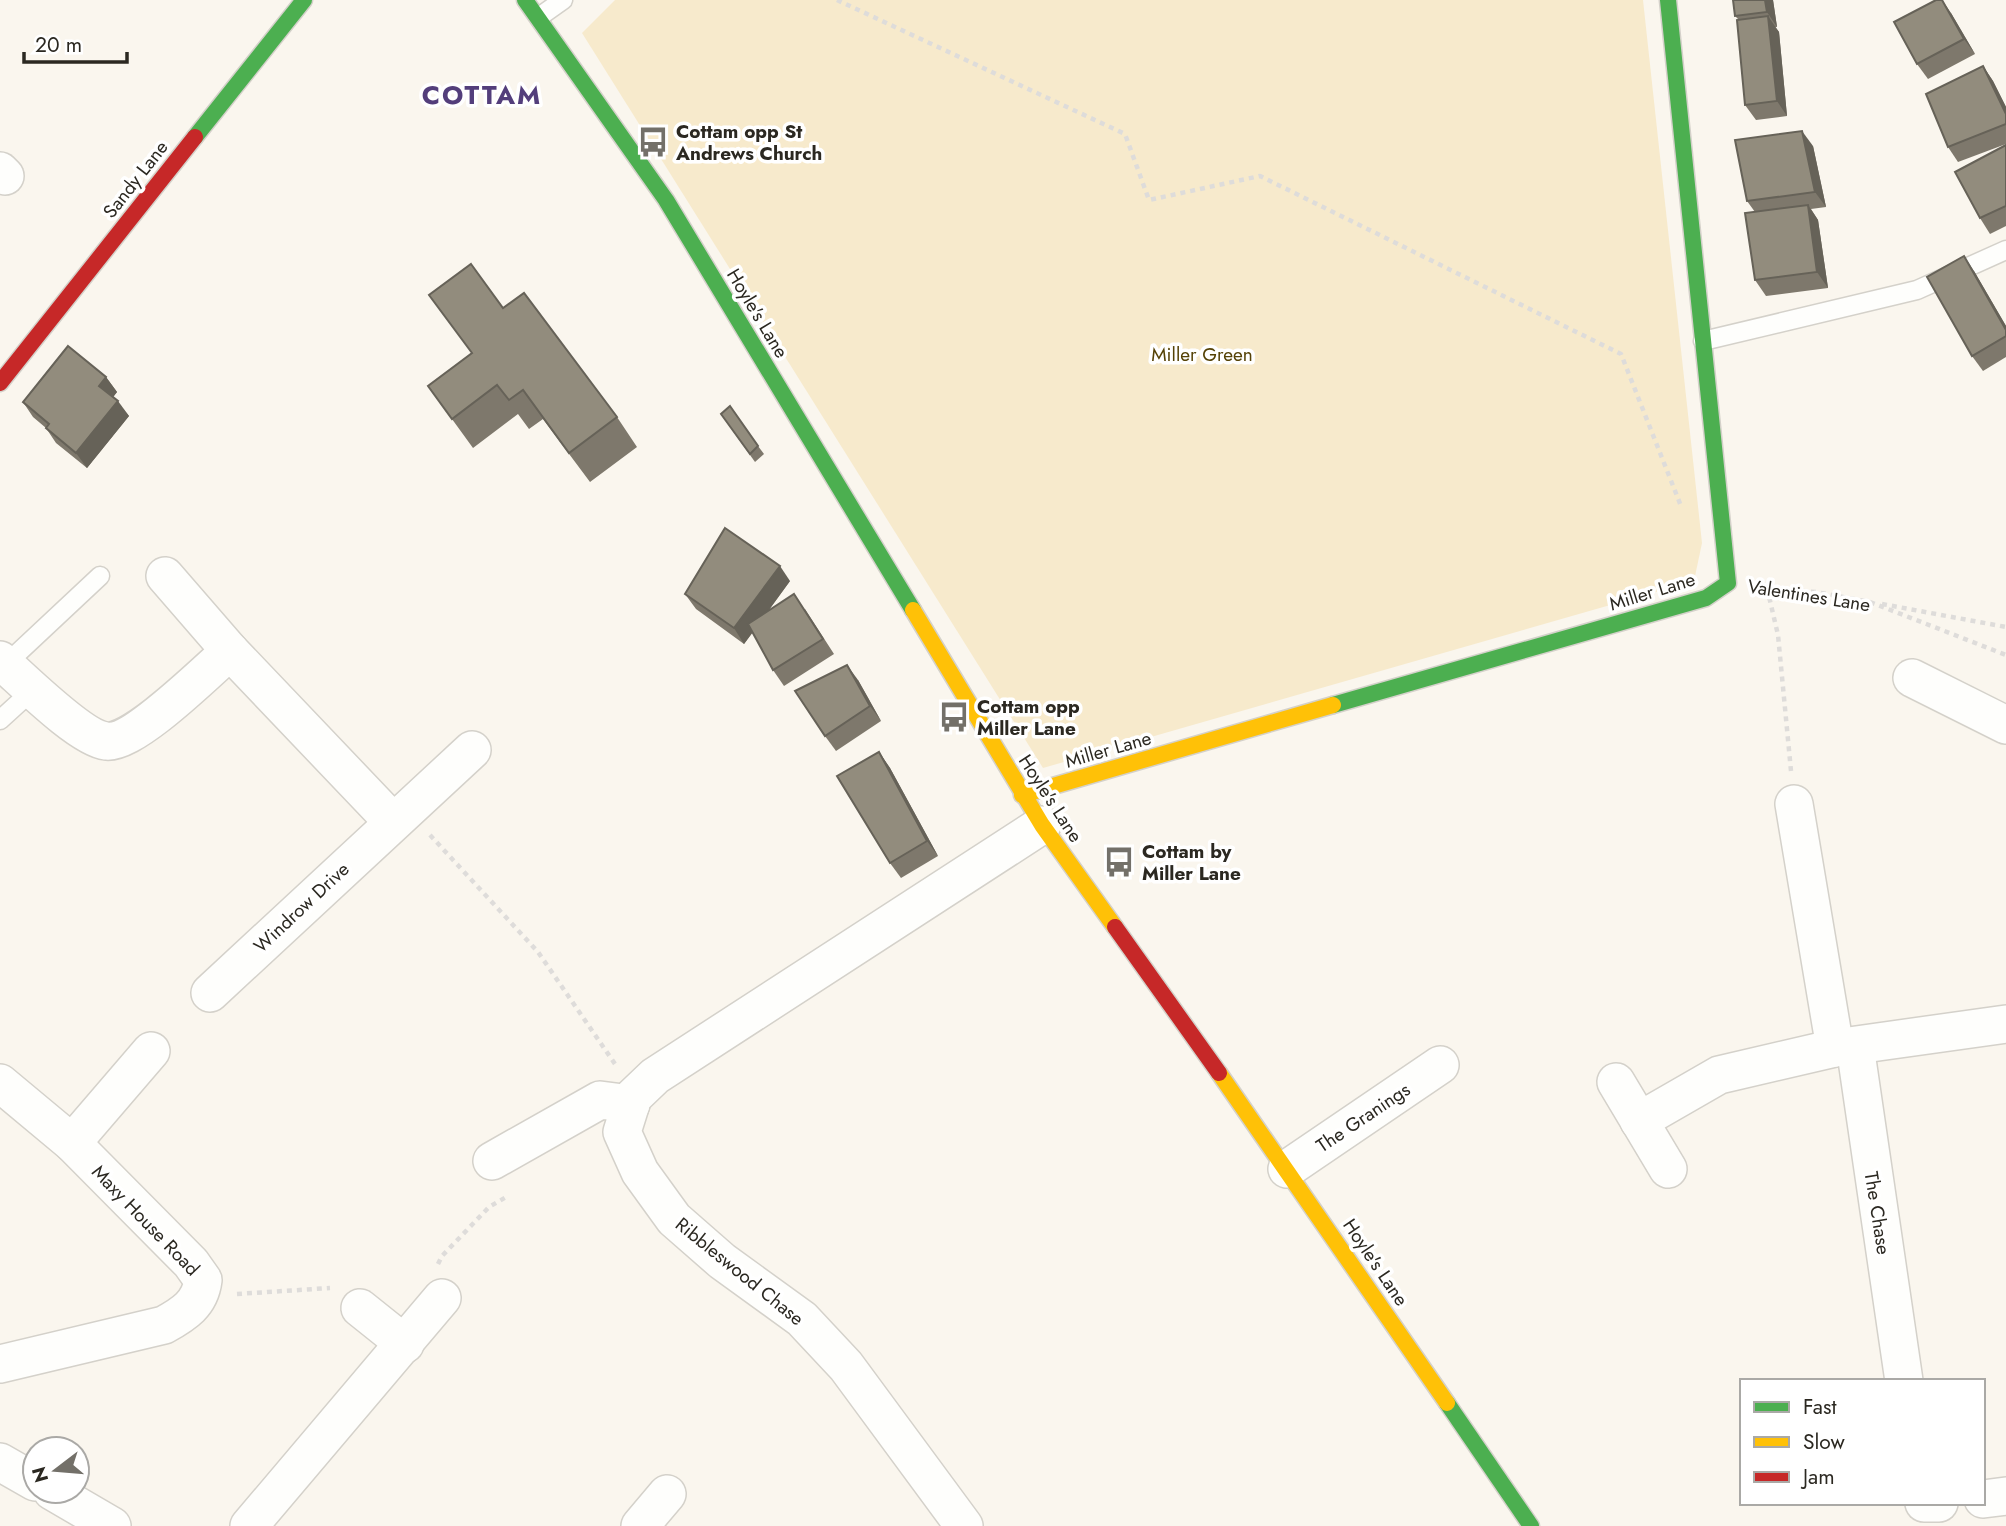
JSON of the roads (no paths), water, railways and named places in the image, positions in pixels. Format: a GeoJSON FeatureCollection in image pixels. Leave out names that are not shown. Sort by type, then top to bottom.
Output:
{"type":"FeatureCollection","features":[{"type":"Feature","properties":{"kind":"street","name":"Sandy Lane"},"geometry":{"type":"LineString","coordinates":[[0,383],[304,0]]}},
{"type":"Feature","properties":{"kind":"street","name":"Hoyle's Lane"},"geometry":{"type":"LineString","coordinates":[[525,0],[666,200],[1032,810],[1287,1169],[1531,1526]]}},
{"type":"Feature","properties":{"kind":"street"},"geometry":{"type":"LineString","coordinates":[[1668,0],[1703,341]]}},
{"type":"Feature","properties":{"kind":"street","name":"Miller Lane"},"geometry":{"type":"LineString","coordinates":[[1032,810],[1706,598],[1728,583],[1703,341]]}},
{"type":"Feature","properties":{"kind":"street"},"geometry":{"type":"LineString","coordinates":[[165,576],[230,651],[399,815]]}},
{"type":"Feature","properties":{"kind":"street"},"geometry":{"type":"LineString","coordinates":[[3,662],[83,732],[107,742],[134,734],[230,651]]}},
{"type":"Feature","properties":{"kind":"street"},"geometry":{"type":"LineString","coordinates":[[1912,678],[2006,726]]}},
{"type":"Feature","properties":{"kind":"street","name":"Windrow Drive"},"geometry":{"type":"LineString","coordinates":[[210,993],[472,750]]}},
{"type":"Feature","properties":{"kind":"street","name":"The Chase"},"geometry":{"type":"LineString","coordinates":[[1794,803],[1845,1047],[1904,1379]]}},
{"type":"Feature","properties":{"kind":"street"},"geometry":{"type":"LineString","coordinates":[[492,1161],[600,1100],[635,1098],[655,1076],[1032,810]]}},
{"type":"Feature","properties":{"kind":"street"},"geometry":{"type":"LineString","coordinates":[[1639,1121],[1718,1075],[1845,1047],[2006,1024]]}},
{"type":"Feature","properties":{"kind":"street"},"geometry":{"type":"LineString","coordinates":[[72,1143],[151,1051]]}},
{"type":"Feature","properties":{"kind":"street","name":"The Granings"},"geometry":{"type":"LineString","coordinates":[[1287,1169],[1440,1065]]}},
{"type":"Feature","properties":{"kind":"street"},"geometry":{"type":"LineString","coordinates":[[1616,1082],[1668,1169]]}},
{"type":"Feature","properties":{"kind":"street","name":"Maxy House Road"},"geometry":{"type":"LineString","coordinates":[[0,1083],[72,1143],[191,1263],[203,1280],[201,1296],[185,1313],[154,1328],[0,1364]]}},
{"type":"Feature","properties":{"kind":"street","name":"Ribbleswood Chase"},"geometry":{"type":"LineString","coordinates":[[635,1098],[622,1132],[640,1172],[674,1219],[722,1261],[802,1318],[846,1366],[964,1526]]}},
{"type":"Feature","properties":{"kind":"street"},"geometry":{"type":"LineString","coordinates":[[249,1526],[442,1298]]}},
{"type":"Feature","properties":{"kind":"street"},"geometry":{"type":"LineString","coordinates":[[360,1308],[405,1344]]}},
{"type":"Feature","properties":{"kind":"street"},"geometry":{"type":"LineString","coordinates":[[0,1462],[21,1474]]}},
{"type":"Feature","properties":{"kind":"street"},"geometry":{"type":"LineString","coordinates":[[639,1526],[667,1494]]}},
{"type":"Feature","properties":{"kind":"street"},"geometry":{"type":"LineString","coordinates":[[1985,1499],[2006,1496]]}},
{"type":"Feature","properties":{"kind":"street"},"geometry":{"type":"LineString","coordinates":[[74,1505],[102,1523]]}},
{"type":"Feature","properties":{"kind":"lane"},"geometry":{"type":"LineString","coordinates":[[539,17],[563,0]]}},
{"type":"Feature","properties":{"kind":"lane"},"geometry":{"type":"LineString","coordinates":[[1703,341],[1917,289],[2006,250]]}},
{"type":"Feature","properties":{"kind":"lane"},"geometry":{"type":"LineString","coordinates":[[3,662],[100,576]]}},
{"type":"Feature","properties":{"kind":"lane"},"geometry":{"type":"LineString","coordinates":[[0,720],[34,689]]}},
{"type":"Feature","properties":{"kind":"place","name":"Cottam opp St Andrews Church"},"geometry":{"type":"Point","coordinates":[653,142]}},
{"type":"Feature","properties":{"kind":"place","name":"Cottam opp Miller Lane"},"geometry":{"type":"Point","coordinates":[954,717]}},
{"type":"Feature","properties":{"kind":"place","name":"Cottam by Miller Lane"},"geometry":{"type":"Point","coordinates":[1119,862]}},
{"type":"Feature","properties":{"kind":"district","name":"COTTAM"},"geometry":{"type":"Point","coordinates":[482,95]}},
{"type":"Feature","properties":{"kind":"park label","name":"Miller Green"},"geometry":{"type":"Point","coordinates":[1202,354]}}]}
